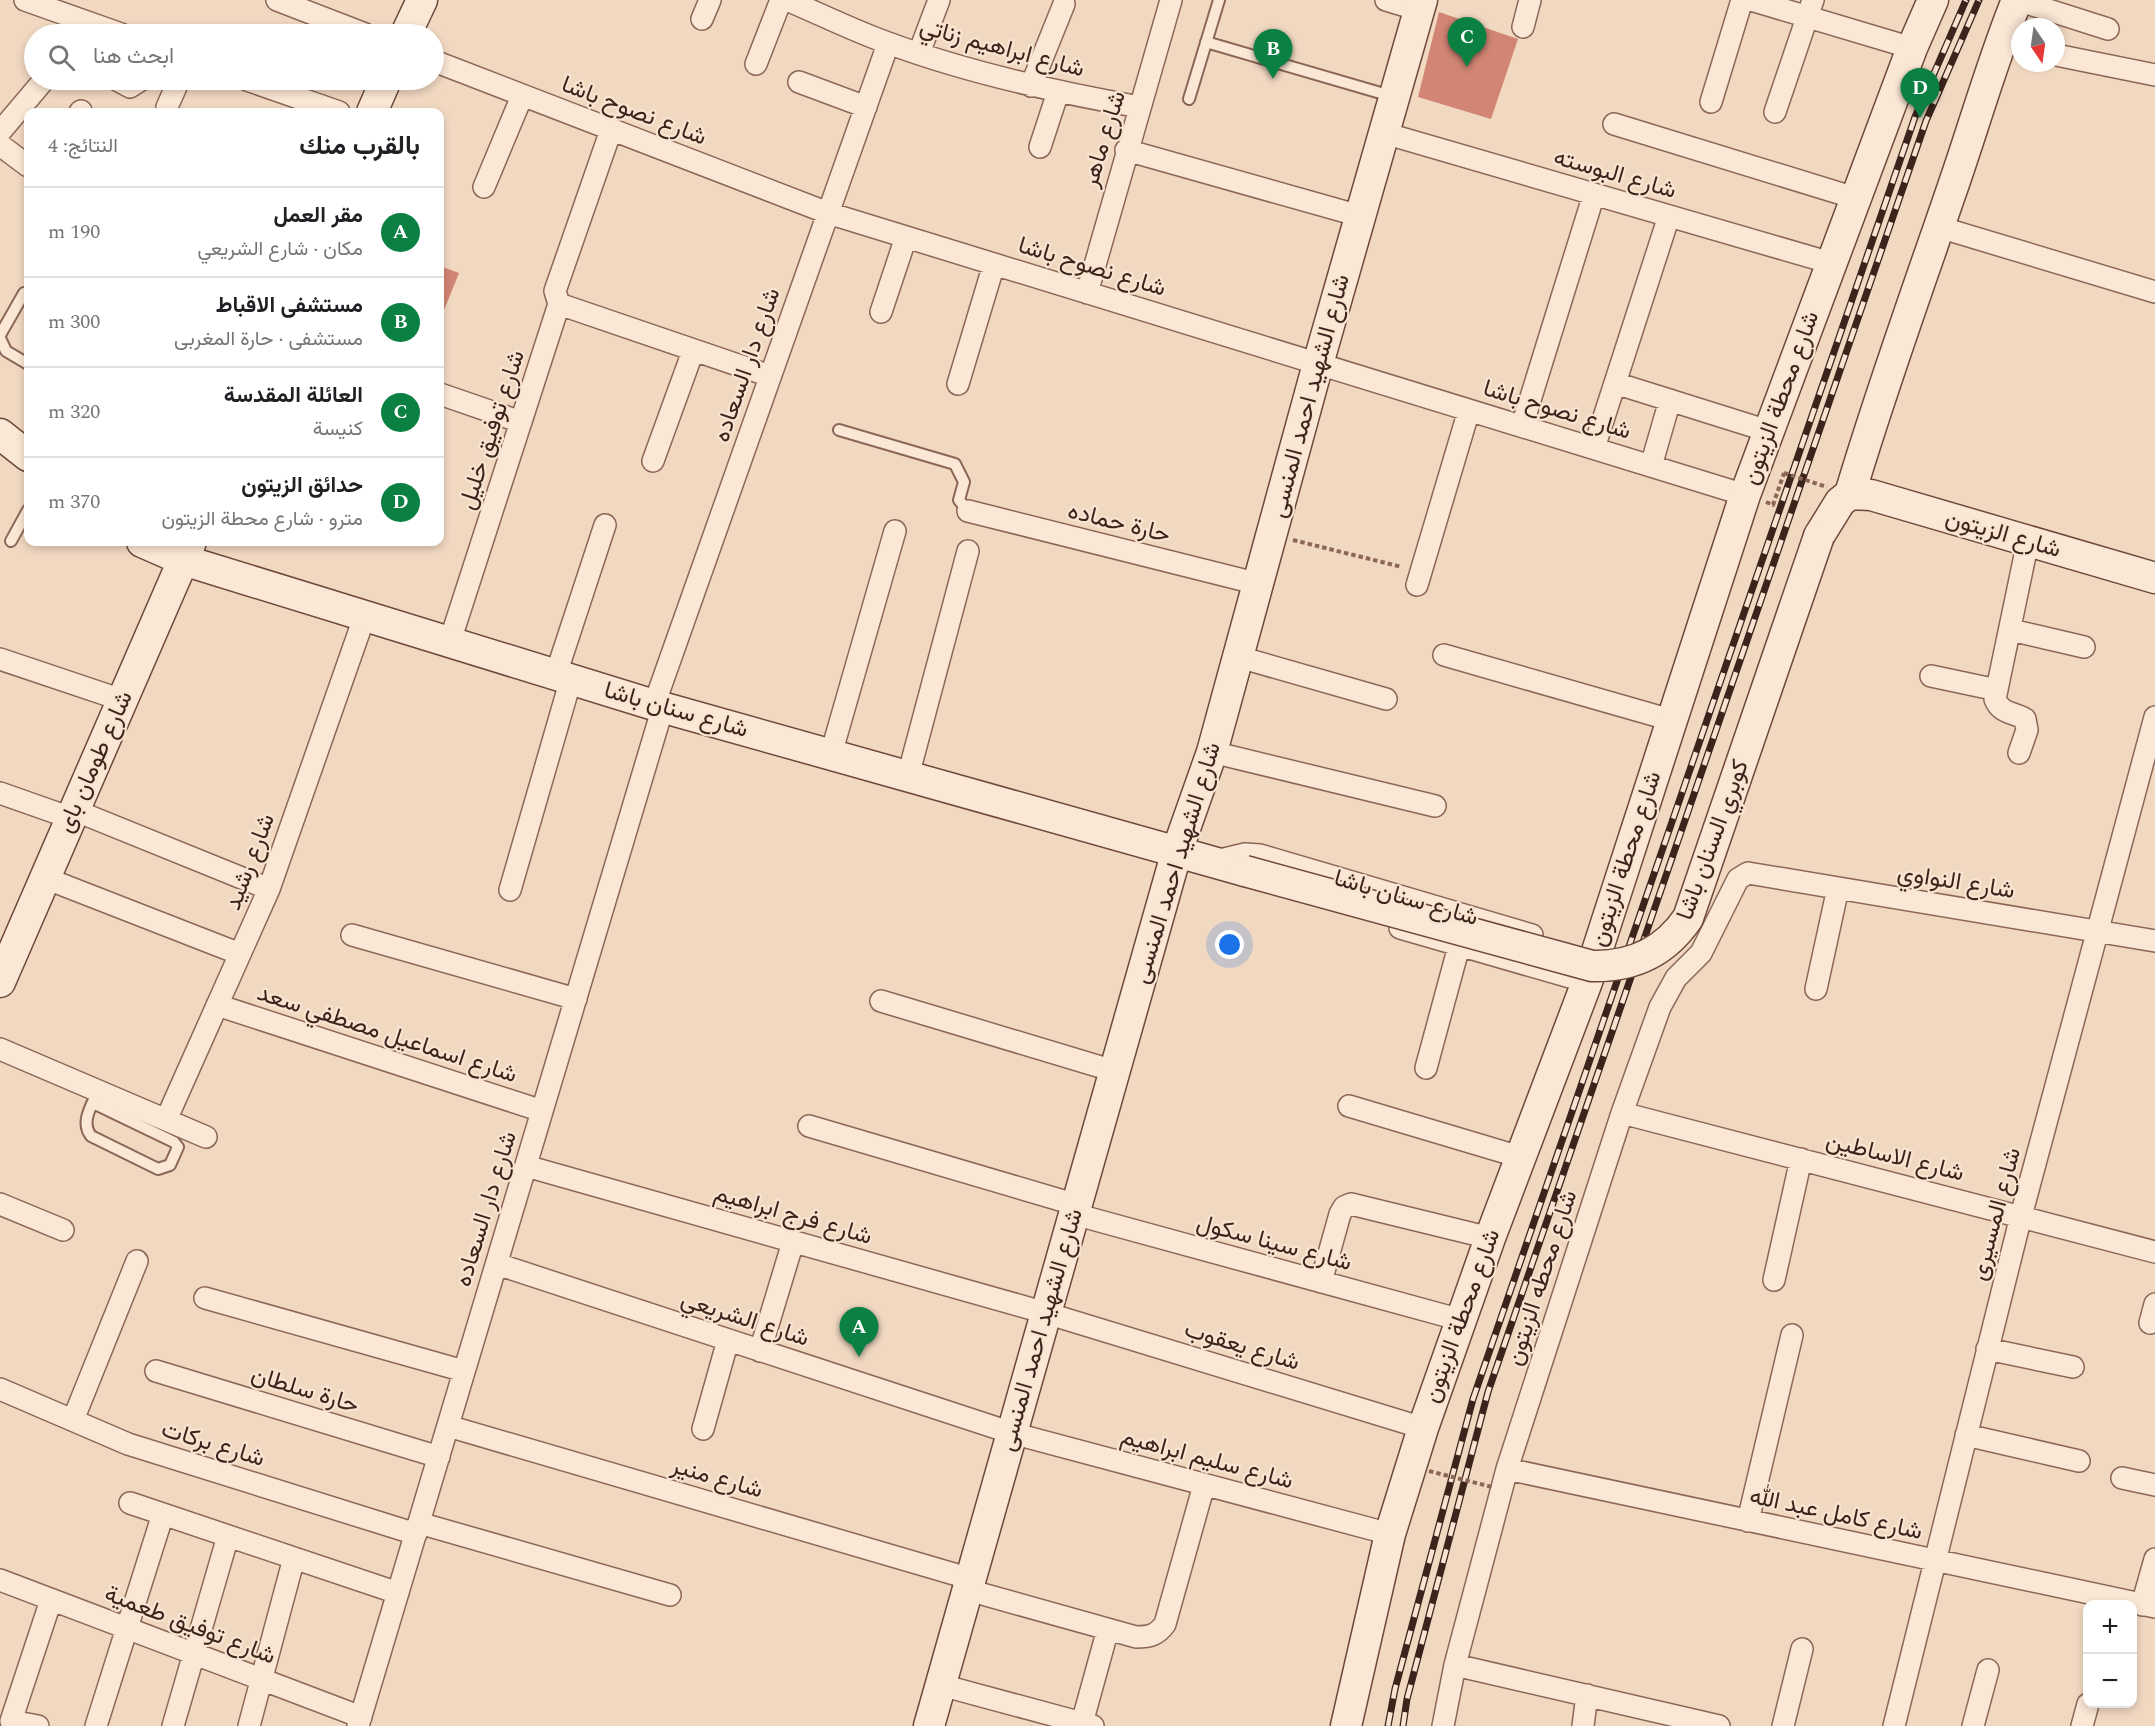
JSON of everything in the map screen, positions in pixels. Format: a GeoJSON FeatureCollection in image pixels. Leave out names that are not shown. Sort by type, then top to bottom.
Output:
{"type":"FeatureCollection","features":[{"type":"Feature","properties":{"kind":"street"},"geometry":{"type":"LineString","coordinates":[[25,0],[67,24]]}},
{"type":"Feature","properties":{"kind":"street"},"geometry":{"type":"LineString","coordinates":[[277,0],[339,24]]}},
{"type":"Feature","properties":{"kind":"street"},"geometry":{"type":"LineString","coordinates":[[411,24],[422,0]]}},
{"type":"Feature","properties":{"kind":"street"},"geometry":{"type":"LineString","coordinates":[[702,20],[710,0]]}},
{"type":"Feature","properties":{"kind":"street"},"geometry":{"type":"LineString","coordinates":[[756,64],[782,0]]}},
{"type":"Feature","properties":{"kind":"street","name":"شارع ابراهيم زناتي"},"geometry":{"type":"LineString","coordinates":[[787,0],[888,44],[1031,86],[1140,107]]}},
{"type":"Feature","properties":{"kind":"street"},"geometry":{"type":"LineString","coordinates":[[919,53],[939,0]]}},
{"type":"Feature","properties":{"kind":"street","name":"شارع ماهر"},"geometry":{"type":"LineString","coordinates":[[1087,292],[1171,0]]}},
{"type":"Feature","properties":{"kind":"street"},"geometry":{"type":"LineString","coordinates":[[1386,0],[1421,5]]}},
{"type":"Feature","properties":{"kind":"street"},"geometry":{"type":"LineString","coordinates":[[1522,27],[1530,0]]}},
{"type":"Feature","properties":{"kind":"street"},"geometry":{"type":"LineString","coordinates":[[1711,102],[1742,0]]}},
{"type":"Feature","properties":{"kind":"street"},"geometry":{"type":"LineString","coordinates":[[1751,0],[1811,8],[1912,48]]}},
{"type":"Feature","properties":{"kind":"street","name":"شارع محطة الزيتون"},"geometry":{"type":"LineString","coordinates":[[1346,1726],[1390,1534],[1423,1428],[1490,1238],[1587,982],[1745,495],[1855,198],[1912,48],[1933,0]]}},
{"type":"Feature","properties":{"kind":"street"},"geometry":{"type":"LineString","coordinates":[[1839,490],[1873,416],[1939,227],[2010,44],[2017,0],[2108,29]]}},
{"type":"Feature","properties":{"kind":"street"},"geometry":{"type":"LineString","coordinates":[[1031,86],[1064,4]]}},
{"type":"Feature","properties":{"kind":"street","name":"شارع الشهيد احمد المنسى"},"geometry":{"type":"LineString","coordinates":[[929,1726],[1177,851],[1212,752],[1318,364],[1421,5]]}},
{"type":"Feature","properties":{"kind":"street"},"geometry":{"type":"LineString","coordinates":[[1775,112],[1811,8]]}},
{"type":"Feature","properties":{"kind":"street","name":"شارع دار السعاده"},"geometry":{"type":"LineString","coordinates":[[360,1722],[576,999],[659,706],[770,376],[888,44]]}},
{"type":"Feature","properties":{"kind":"street"},"geometry":{"type":"LineString","coordinates":[[2065,57],[2155,75]]}},
{"type":"Feature","properties":{"kind":"street","name":"شارع نصوح باشا"},"geometry":{"type":"LineString","coordinates":[[444,65],[828,213],[1745,495]]}},
{"type":"Feature","properties":{"kind":"street"},"geometry":{"type":"LineString","coordinates":[[799,81],[866,107]]}},
{"type":"Feature","properties":{"kind":"street"},"geometry":{"type":"LineString","coordinates":[[0,132],[36,90]]}},
{"type":"Feature","properties":{"kind":"street"},"geometry":{"type":"LineString","coordinates":[[167,107],[175,90]]}},
{"type":"Feature","properties":{"kind":"street"},"geometry":{"type":"LineString","coordinates":[[276,90],[328,108]]}},
{"type":"Feature","properties":{"kind":"street"},"geometry":{"type":"LineString","coordinates":[[374,108],[382,90]]}},
{"type":"Feature","properties":{"kind":"street"},"geometry":{"type":"LineString","coordinates":[[1040,147],[1058,92]]}},
{"type":"Feature","properties":{"kind":"street"},"geometry":{"type":"LineString","coordinates":[[484,187],[522,96]]}},
{"type":"Feature","properties":{"kind":"street"},"geometry":{"type":"LineString","coordinates":[[1614,124],[1855,198]]}},
{"type":"Feature","properties":{"kind":"street","name":"شارع توفيق خليل"},"geometry":{"type":"LineString","coordinates":[[450,641],[521,422],[557,298],[611,130]]}},
{"type":"Feature","properties":{"kind":"street","name":"شارع البوسته"},"geometry":{"type":"LineString","coordinates":[[1384,133],[1831,263]]}},
{"type":"Feature","properties":{"kind":"street"},"geometry":{"type":"LineString","coordinates":[[0,145],[24,163]]}},
{"type":"Feature","properties":{"kind":"street"},"geometry":{"type":"LineString","coordinates":[[1126,150],[1360,216]]}},
{"type":"Feature","properties":{"kind":"street"},"geometry":{"type":"LineString","coordinates":[[1522,426],[1594,194]]}},
{"type":"Feature","properties":{"kind":"street"},"geometry":{"type":"LineString","coordinates":[[1594,448],[1669,216]]}},
{"type":"Feature","properties":{"kind":"street"},"geometry":{"type":"LineString","coordinates":[[1939,227],[2155,292]]}},
{"type":"Feature","properties":{"kind":"street"},"geometry":{"type":"LineString","coordinates":[[881,312],[906,237]]}},
{"type":"Feature","properties":{"kind":"street"},"geometry":{"type":"LineString","coordinates":[[958,384],[994,264]]}},
{"type":"Feature","properties":{"kind":"street"},"geometry":{"type":"LineString","coordinates":[[557,298],[693,351],[770,376]]}},
{"type":"Feature","properties":{"kind":"street"},"geometry":{"type":"LineString","coordinates":[[653,461],[693,351]]}},
{"type":"Feature","properties":{"kind":"street"},"geometry":{"type":"LineString","coordinates":[[1615,383],[1768,431]]}},
{"type":"Feature","properties":{"kind":"street"},"geometry":{"type":"LineString","coordinates":[[444,395],[521,422]]}},
{"type":"Feature","properties":{"kind":"street"},"geometry":{"type":"LineString","coordinates":[[1651,466],[1670,400]]}},
{"type":"Feature","properties":{"kind":"street"},"geometry":{"type":"LineString","coordinates":[[1417,585],[1469,410]]}},
{"type":"Feature","properties":{"kind":"street"},"geometry":{"type":"LineString","coordinates":[[0,434],[24,453]]}},
{"type":"Feature","properties":{"kind":"street","name":"كوبري السنان باشا"},"geometry":{"type":"LineString","coordinates":[[1245,871],[1592,966],[1624,964],[1654,952],[1679,931],[1688,918],[1819,536],[1840,502],[1839,490]]}},
{"type":"Feature","properties":{"kind":"street","name":"شارع الزيتون"},"geometry":{"type":"LineString","coordinates":[[1839,490],[1871,495],[2155,578]]}},
{"type":"Feature","properties":{"kind":"street","name":"حارة حماده"},"geometry":{"type":"LineString","coordinates":[[968,511],[1259,584]]}},
{"type":"Feature","properties":{"kind":"street"},"geometry":{"type":"LineString","coordinates":[[510,890],[605,525]]}},
{"type":"Feature","properties":{"kind":"street"},"geometry":{"type":"LineString","coordinates":[[831,754],[895,531]]}},
{"type":"Feature","properties":{"kind":"street"},"geometry":{"type":"LineString","coordinates":[[2019,753],[2027,730],[2025,719],[2005,712],[1998,706],[1995,699],[2028,541]]}},
{"type":"Feature","properties":{"kind":"street","name":"شارع سنان باشا"},"geometry":{"type":"LineString","coordinates":[[162,546],[187,551],[365,615],[659,706],[1245,871]]}},
{"type":"Feature","properties":{"kind":"street","name":"شارع طومان باى"},"geometry":{"type":"LineString","coordinates":[[0,982],[9,937],[45,878],[187,551]]}},
{"type":"Feature","properties":{"kind":"street"},"geometry":{"type":"LineString","coordinates":[[908,776],[968,551]]}},
{"type":"Feature","properties":{"kind":"street","name":"شارع رشيد"},"geometry":{"type":"LineString","coordinates":[[166,1120],[269,889],[365,615]]}},
{"type":"Feature","properties":{"kind":"street"},"geometry":{"type":"LineString","coordinates":[[2010,630],[2084,647]]}},
{"type":"Feature","properties":{"kind":"street"},"geometry":{"type":"LineString","coordinates":[[1444,655],[1671,720]]}},
{"type":"Feature","properties":{"kind":"street"},"geometry":{"type":"LineString","coordinates":[[1239,657],[1386,699]]}},
{"type":"Feature","properties":{"kind":"street"},"geometry":{"type":"LineString","coordinates":[[0,659],[122,699]]}},
{"type":"Feature","properties":{"kind":"street"},"geometry":{"type":"LineString","coordinates":[[1931,676],[1997,690]]}},
{"type":"Feature","properties":{"kind":"street","name":"شارع المسيرى"},"geometry":{"type":"LineString","coordinates":[[1894,1726],[2021,1216],[2154,721]]}},
{"type":"Feature","properties":{"kind":"street"},"geometry":{"type":"LineString","coordinates":[[1212,752],[1435,806]]}},
{"type":"Feature","properties":{"kind":"street"},"geometry":{"type":"LineString","coordinates":[[0,793],[73,814],[269,889]]}},
{"type":"Feature","properties":{"kind":"street","name":"شارع سنان باشا"},"geometry":{"type":"LineString","coordinates":[[1215,861],[1245,854],[1260,855],[1596,953]]}},
{"type":"Feature","properties":{"kind":"street","name":"شارع سنان باشا"},"geometry":{"type":"LineString","coordinates":[[1215,861],[1239,879],[1459,946],[1587,982]]}},
{"type":"Feature","properties":{"kind":"street","name":"شارع النواوي"},"geometry":{"type":"LineString","coordinates":[[1748,873],[2155,941]]}},
{"type":"Feature","properties":{"kind":"street","name":"شارع محطه الزيتون"},"geometry":{"type":"LineString","coordinates":[[1443,1726],[1455,1665],[1508,1469],[1622,1113],[1660,1007],[1676,978],[1701,953],[1738,879],[1748,873]]}},
{"type":"Feature","properties":{"kind":"street"},"geometry":{"type":"LineString","coordinates":[[45,878],[240,954]]}},
{"type":"Feature","properties":{"kind":"street"},"geometry":{"type":"LineString","coordinates":[[1816,989],[1838,888]]}},
{"type":"Feature","properties":{"kind":"street"},"geometry":{"type":"LineString","coordinates":[[352,935],[576,999]]}},
{"type":"Feature","properties":{"kind":"street"},"geometry":{"type":"LineString","coordinates":[[1426,1068],[1459,946]]}},
{"type":"Feature","properties":{"kind":"street"},"geometry":{"type":"LineString","coordinates":[[881,1001],[1114,1071]]}},
{"type":"Feature","properties":{"kind":"street","name":"شارع اسماعيل مصطفي سعد"},"geometry":{"type":"LineString","coordinates":[[217,1005],[542,1111]]}},
{"type":"Feature","properties":{"kind":"street"},"geometry":{"type":"LineString","coordinates":[[0,1049],[95,1097],[166,1120],[206,1137]]}},
{"type":"Feature","properties":{"kind":"street"},"geometry":{"type":"LineString","coordinates":[[1348,1106],[1520,1157]]}},
{"type":"Feature","properties":{"kind":"street","name":"شارع الاساطين"},"geometry":{"type":"LineString","coordinates":[[1622,1113],[2155,1251]]}},
{"type":"Feature","properties":{"kind":"street","name":"شارع سينا سكول"},"geometry":{"type":"LineString","coordinates":[[809,1126],[1075,1210],[1321,1282],[1461,1320]]}},
{"type":"Feature","properties":{"kind":"street"},"geometry":{"type":"LineString","coordinates":[[1774,1280],[1801,1159]]}},
{"type":"Feature","properties":{"kind":"street","name":"شارع فرج ابراهيم"},"geometry":{"type":"LineString","coordinates":[[526,1166],[1046,1313]]}},
{"type":"Feature","properties":{"kind":"street"},"geometry":{"type":"LineString","coordinates":[[0,1204],[63,1230]]}},
{"type":"Feature","properties":{"kind":"street"},"geometry":{"type":"LineString","coordinates":[[1321,1282],[1340,1214],[1351,1204],[1490,1238]]}},
{"type":"Feature","properties":{"kind":"street"},"geometry":{"type":"LineString","coordinates":[[760,1351],[793,1242]]}},
{"type":"Feature","properties":{"kind":"street"},"geometry":{"type":"LineString","coordinates":[[73,1420],[137,1261]]}},
{"type":"Feature","properties":{"kind":"street","name":"شارع الشريعي"},"geometry":{"type":"LineString","coordinates":[[496,1264],[1012,1433]]}},
{"type":"Feature","properties":{"kind":"street"},"geometry":{"type":"LineString","coordinates":[[206,1298],[464,1371]]}},
{"type":"Feature","properties":{"kind":"street","name":"شارع يعقوب"},"geometry":{"type":"LineString","coordinates":[[1046,1313],[1423,1428]]}},
{"type":"Feature","properties":{"kind":"street"},"geometry":{"type":"LineString","coordinates":[[1748,1521],[1792,1335]]}},
{"type":"Feature","properties":{"kind":"street"},"geometry":{"type":"LineString","coordinates":[[703,1429],[728,1340]]}},
{"type":"Feature","properties":{"kind":"street"},"geometry":{"type":"LineString","coordinates":[[1988,1349],[2073,1367]]}},
{"type":"Feature","properties":{"kind":"street","name":"حارة سلطان"},"geometry":{"type":"LineString","coordinates":[[156,1371],[439,1457]]}},
{"type":"Feature","properties":{"kind":"street","name":"شارع بركات"},"geometry":{"type":"LineString","coordinates":[[0,1389],[128,1444],[417,1529],[670,1595]]}},
{"type":"Feature","properties":{"kind":"street","name":"شارع منير"},"geometry":{"type":"LineString","coordinates":[[448,1426],[1108,1629],[1148,1637],[1158,1633],[1165,1623],[1204,1485]]}},
{"type":"Feature","properties":{"kind":"street","name":"شارع سليم ابراهيم"},"geometry":{"type":"LineString","coordinates":[[1012,1433],[1390,1534]]}},
{"type":"Feature","properties":{"kind":"street"},"geometry":{"type":"LineString","coordinates":[[1966,1435],[2079,1461]]}},
{"type":"Feature","properties":{"kind":"street","name":"شارع كامل عبد الله"},"geometry":{"type":"LineString","coordinates":[[1508,1469],[2149,1606]]}},
{"type":"Feature","properties":{"kind":"street"},"geometry":{"type":"LineString","coordinates":[[2122,1478],[2155,1485]]}},
{"type":"Feature","properties":{"kind":"street"},"geometry":{"type":"LineString","coordinates":[[130,1503],[398,1593]]}},
{"type":"Feature","properties":{"kind":"street"},"geometry":{"type":"LineString","coordinates":[[96,1726],[163,1514]]}},
{"type":"Feature","properties":{"kind":"street"},"geometry":{"type":"LineString","coordinates":[[173,1726],[228,1536]]}},
{"type":"Feature","properties":{"kind":"street"},"geometry":{"type":"LineString","coordinates":[[249,1726],[294,1558]]}},
{"type":"Feature","properties":{"kind":"street"},"geometry":{"type":"LineString","coordinates":[[2149,1606],[2155,1559]]}},
{"type":"Feature","properties":{"kind":"street","name":"شارع توفيق طعمية"},"geometry":{"type":"LineString","coordinates":[[0,1580],[262,1679],[360,1722]]}},
{"type":"Feature","properties":{"kind":"street"},"geometry":{"type":"LineString","coordinates":[[38,1726],[11,1721],[51,1599]]}},
{"type":"Feature","properties":{"kind":"street"},"geometry":{"type":"LineString","coordinates":[[941,1685],[1087,1725],[1108,1629]]}},
{"type":"Feature","properties":{"kind":"street"},"geometry":{"type":"LineString","coordinates":[[1783,1726],[1802,1649]]}},
{"type":"Feature","properties":{"kind":"street"},"geometry":{"type":"LineString","coordinates":[[1455,1665],[1587,1695],[1691,1723],[1719,1726]]}},
{"type":"Feature","properties":{"kind":"street"},"geometry":{"type":"LineString","coordinates":[[1973,1726],[1988,1670]]}},
{"type":"Feature","properties":{"kind":"street"},"geometry":{"type":"LineString","coordinates":[[1583,1726],[1587,1695]]}},
{"type":"Feature","properties":{"kind":"street"},"geometry":{"type":"LineString","coordinates":[[2082,1726],[2087,1708]]}},
{"type":"Feature","properties":{"kind":"lane"},"geometry":{"type":"LineString","coordinates":[[1189,99],[1219,0]]}},
{"type":"Feature","properties":{"kind":"lane"},"geometry":{"type":"LineString","coordinates":[[1206,42],[1395,97]]}},
{"type":"Feature","properties":{"kind":"lane"},"geometry":{"type":"LineString","coordinates":[[24,294],[0,337],[6,351],[24,362]]}},
{"type":"Feature","properties":{"kind":"lane"},"geometry":{"type":"LineString","coordinates":[[839,430],[955,464],[964,482],[959,500],[968,511]]}},
{"type":"Feature","properties":{"kind":"lane"},"geometry":{"type":"LineString","coordinates":[[11,541],[24,517]]}},
{"type":"Feature","properties":{"kind":"lane"},"geometry":{"type":"LineString","coordinates":[[95,1097],[174,1142],[178,1147],[170,1165],[158,1169],[91,1136],[87,1131],[86,1120],[95,1097]]}},
{"type":"Feature","properties":{"kind":"path"},"geometry":{"type":"LineString","coordinates":[[1773,505],[1784,473],[1839,490]]}},
{"type":"Feature","properties":{"kind":"path"},"geometry":{"type":"LineString","coordinates":[[1272,534],[1402,567]]}},
{"type":"Feature","properties":{"kind":"path"},"geometry":{"type":"LineString","coordinates":[[1429,1471],[1492,1487]]}},
{"type":"Feature","properties":{"kind":"building"},"geometry":{"type":"Polygon","coordinates":[[[1439,12],[1518,39],[1491,119],[1418,97],[1439,12]]]}},
{"type":"Feature","properties":{"kind":"building"},"geometry":{"type":"Polygon","coordinates":[[[444,267],[459,273],[444,310],[444,267]]]}},
{"type":"Feature","properties":{"kind":"railway"},"geometry":{"type":"LineString","coordinates":[[1388,1726],[1395,1689],[1473,1399],[1915,117],[1966,0]]}},
{"type":"Feature","properties":{"kind":"railway"},"geometry":{"type":"LineString","coordinates":[[1403,1726],[1407,1699],[1488,1392],[1926,121],[1979,0]]}},
{"type":"Feature","properties":{"kind":"place","name":"العائلة المقدسة"},"geometry":{"type":"Point","coordinates":[1467,67]}},
{"type":"Feature","properties":{"kind":"place","name":"مستشفى الاقباط"},"geometry":{"type":"Point","coordinates":[1273,79]}},
{"type":"Feature","properties":{"kind":"place","name":"حدائق الزيتون"},"geometry":{"type":"Point","coordinates":[1920,118]}},
{"type":"Feature","properties":{"kind":"place","name":"مقر العمل"},"geometry":{"type":"Point","coordinates":[859,1357]}}]}
